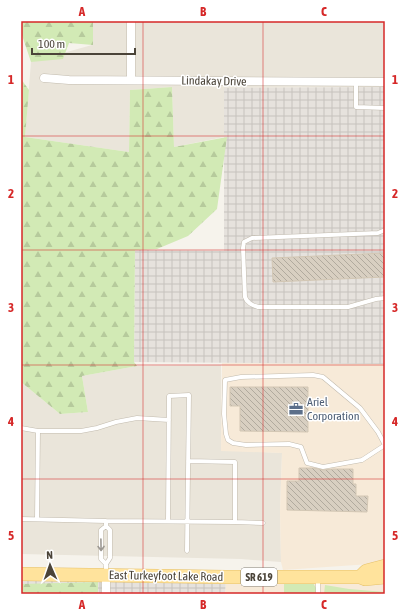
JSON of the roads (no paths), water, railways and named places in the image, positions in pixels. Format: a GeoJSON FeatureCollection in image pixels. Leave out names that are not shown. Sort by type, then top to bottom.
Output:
{"type":"FeatureCollection","features":[{"type":"Feature","properties":{"kind":"main road","name":"East Turkeyfoot Lake Road"},"geometry":{"type":"LineString","coordinates":[[21,574],[106,570],[318,577],[360,577],[366,572],[384,576]]}},
{"type":"Feature","properties":{"kind":"street"},"geometry":{"type":"LineString","coordinates":[[131,21],[132,80]]}},
{"type":"Feature","properties":{"kind":"street","name":"Lindakay Drive"},"geometry":{"type":"LineString","coordinates":[[44,78],[69,80],[385,82]]}},
{"type":"Feature","properties":{"kind":"street"},"geometry":{"type":"LineString","coordinates":[[106,570],[106,594]]}},
{"type":"Feature","properties":{"kind":"lane"},"geometry":{"type":"LineString","coordinates":[[356,82],[356,107],[385,108]]}},
{"type":"Feature","properties":{"kind":"lane"},"geometry":{"type":"LineString","coordinates":[[385,230],[378,234],[252,238],[244,242],[243,248],[245,297],[246,301],[258,308],[348,306],[385,298]]}},
{"type":"Feature","properties":{"kind":"lane"},"geometry":{"type":"LineString","coordinates":[[323,376],[360,408],[378,432],[385,445],[362,460],[323,466],[307,463],[301,447],[289,444],[246,445],[233,443],[228,440],[226,434],[224,414],[225,380],[241,377],[323,376]]}},
{"type":"Feature","properties":{"kind":"lane"},"geometry":{"type":"LineString","coordinates":[[168,522],[169,396],[189,395],[187,551]]}},
{"type":"Feature","properties":{"kind":"lane"},"geometry":{"type":"LineString","coordinates":[[21,428],[38,431],[81,430],[97,428],[116,422],[137,418],[169,420]]}},
{"type":"Feature","properties":{"kind":"lane"},"geometry":{"type":"LineString","coordinates":[[37,519],[38,431]]}},
{"type":"Feature","properties":{"kind":"lane"},"geometry":{"type":"LineString","coordinates":[[188,461],[235,462],[235,522]]}},
{"type":"Feature","properties":{"kind":"lane"},"geometry":{"type":"LineString","coordinates":[[21,519],[106,524],[168,522],[263,523]]}},
{"type":"Feature","properties":{"kind":"lane"},"geometry":{"type":"LineString","coordinates":[[106,524],[110,530],[110,558],[106,570]]}},
{"type":"Feature","properties":{"kind":"lane"},"geometry":{"type":"LineString","coordinates":[[106,524],[101,530],[101,558],[106,570]]}},
{"type":"Feature","properties":{"kind":"lane"},"geometry":{"type":"LineString","coordinates":[[318,577],[318,594]]}},
{"type":"Feature","properties":{"kind":"place","name":"Ariel Corporation"},"geometry":{"type":"Point","coordinates":[296,409]}}]}
